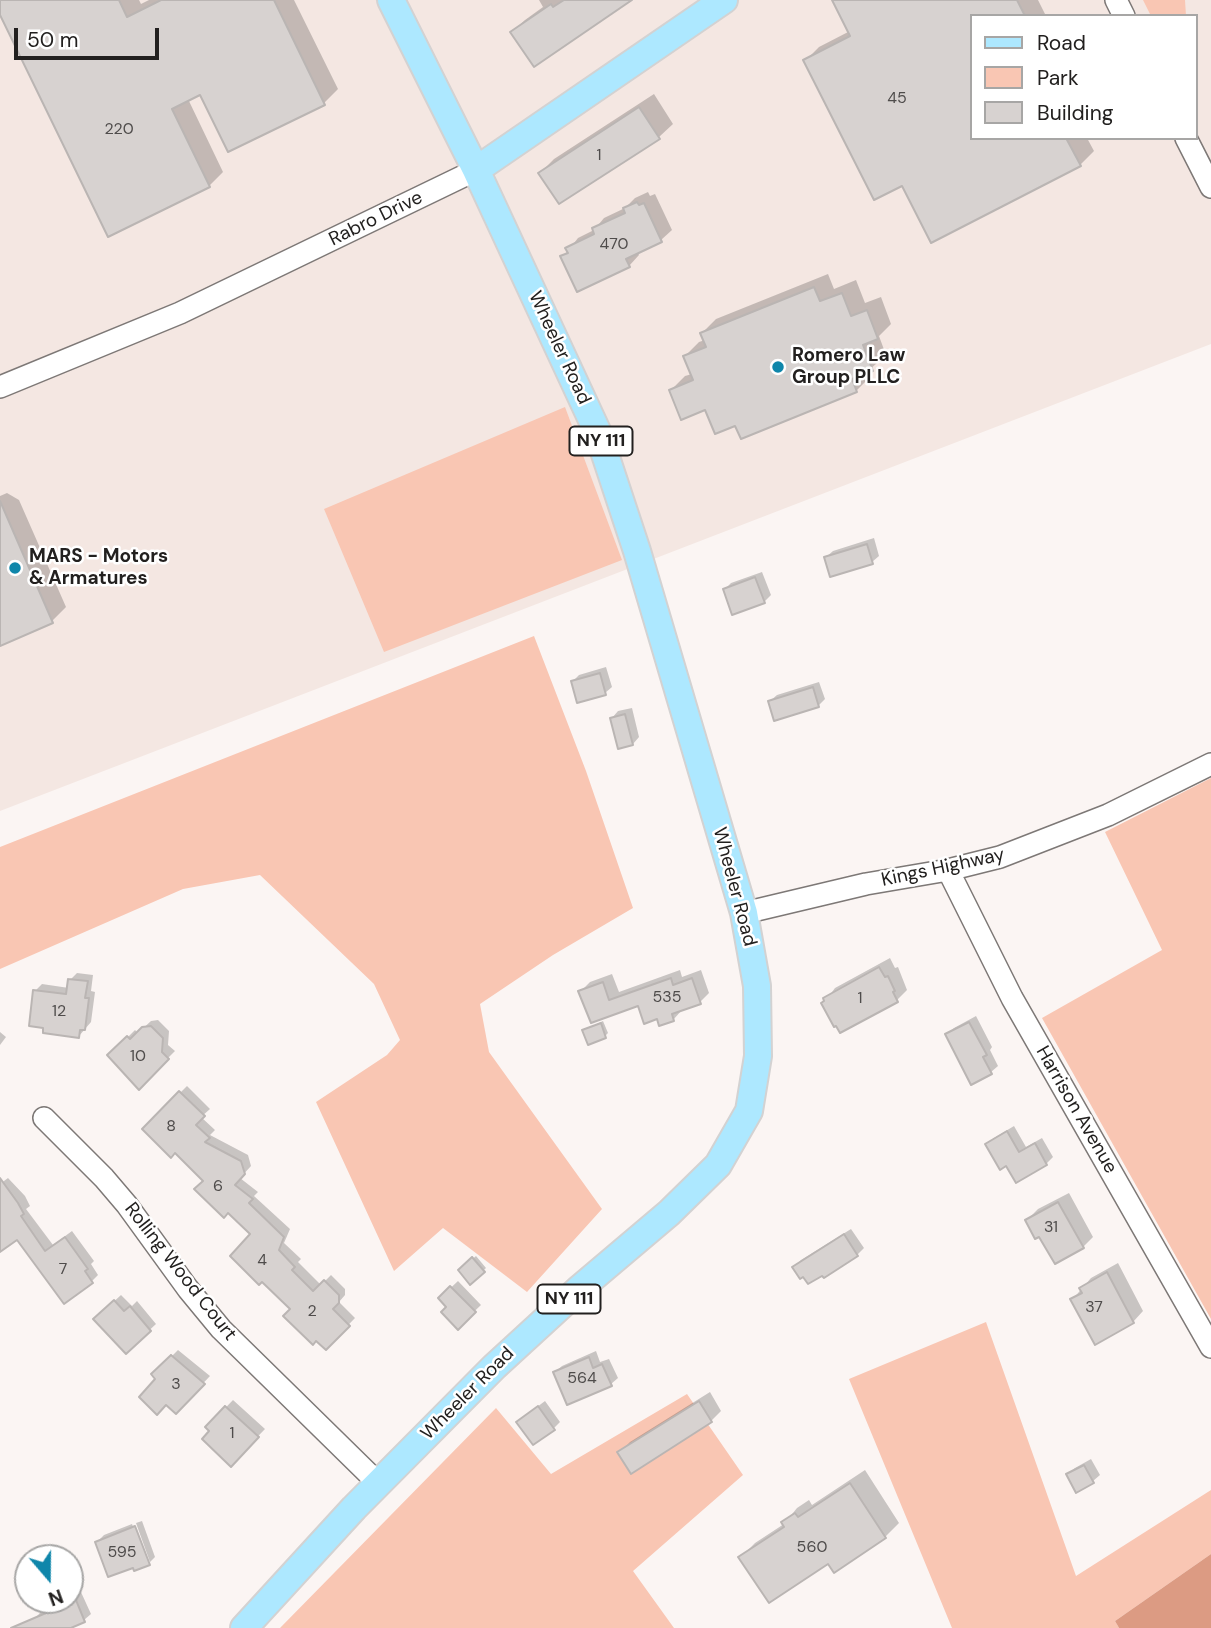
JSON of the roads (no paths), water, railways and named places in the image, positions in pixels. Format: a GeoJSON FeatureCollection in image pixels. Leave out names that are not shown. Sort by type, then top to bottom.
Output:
{"type":"FeatureCollection","features":[{"type":"Feature","properties":{"kind":"main road","name":"Wheeler Road"},"geometry":{"type":"LineString","coordinates":[[244,1628],[379,1483],[494,1367],[578,1290],[669,1213],[718,1165],[749,1111],[758,1056],[757,986],[744,913],[638,551],[598,433],[476,170],[391,0]]}},
{"type":"Feature","properties":{"kind":"main road","name":"Rabro Drive"},"geometry":{"type":"LineString","coordinates":[[476,170],[724,0]]}},
{"type":"Feature","properties":{"kind":"street"},"geometry":{"type":"LineString","coordinates":[[1187,140],[1211,187]]}},
{"type":"Feature","properties":{"kind":"street","name":"Rabro Drive"},"geometry":{"type":"LineString","coordinates":[[0,387],[180,313],[476,170]]}},
{"type":"Feature","properties":{"kind":"street","name":"Kings Highway"},"geometry":{"type":"LineString","coordinates":[[744,913],[866,884],[1000,858],[1144,799],[1211,764]]}},
{"type":"Feature","properties":{"kind":"street","name":"Harrison Avenue"},"geometry":{"type":"LineString","coordinates":[[948,870],[1012,998],[1211,1347]]}},
{"type":"Feature","properties":{"kind":"street","name":"Rolling Wood Court"},"geometry":{"type":"LineString","coordinates":[[44,1118],[127,1205],[188,1289],[221,1329],[379,1483]]}},
{"type":"Feature","properties":{"kind":"place","name":"Romero Law Group PLLC"},"geometry":{"type":"Point","coordinates":[778,367]}},
{"type":"Feature","properties":{"kind":"place","name":"MARS - Motors & Armatures"},"geometry":{"type":"Point","coordinates":[15,568]}}]}
